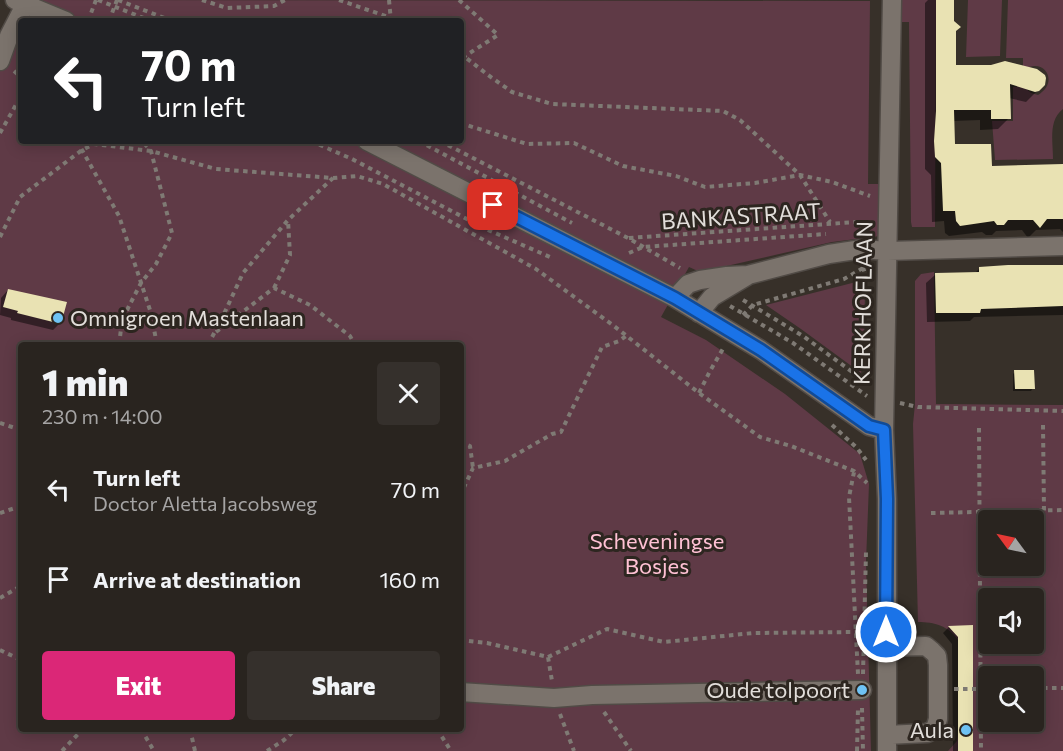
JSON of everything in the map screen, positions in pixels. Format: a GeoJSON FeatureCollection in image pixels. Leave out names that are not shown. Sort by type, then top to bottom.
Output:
{"type":"FeatureCollection","features":[{"type":"Feature","properties":{"kind":"street","name":"KERKHOFLAAN"},"geometry":{"type":"LineString","coordinates":[[887,743],[887,499],[884,430],[892,0]]}},
{"type":"Feature","properties":{"kind":"street"},"geometry":{"type":"LineString","coordinates":[[0,61],[20,2],[59,18]]}},
{"type":"Feature","properties":{"kind":"street"},"geometry":{"type":"LineString","coordinates":[[373,144],[675,298],[699,313],[729,340],[761,350],[869,426],[884,430]]}},
{"type":"Feature","properties":{"kind":"street","name":"BANKASTRAAT"},"geometry":{"type":"LineString","coordinates":[[675,298],[688,284],[700,280],[748,275],[829,254],[862,249],[1063,246]]}},
{"type":"Feature","properties":{"kind":"street","name":"BANKASTRAAT"},"geometry":{"type":"LineString","coordinates":[[699,313],[712,297],[748,275]]}},
{"type":"Feature","properties":{"kind":"street"},"geometry":{"type":"LineString","coordinates":[[886,647],[926,646],[937,656],[938,665],[938,719],[935,729],[887,743]]}},
{"type":"Feature","properties":{"kind":"street"},"geometry":{"type":"LineString","coordinates":[[464,692],[554,698],[592,695],[860,690]]}},
{"type":"Feature","properties":{"kind":"path"},"geometry":{"type":"LineString","coordinates":[[89,18],[97,0],[143,18]]}},
{"type":"Feature","properties":{"kind":"path"},"geometry":{"type":"LineString","coordinates":[[110,18],[117,0],[164,18]]}},
{"type":"Feature","properties":{"kind":"path"},"geometry":{"type":"LineString","coordinates":[[202,0],[227,8],[274,6],[285,0]]}},
{"type":"Feature","properties":{"kind":"path"},"geometry":{"type":"LineString","coordinates":[[339,0],[388,18]]}},
{"type":"Feature","properties":{"kind":"path"},"geometry":{"type":"LineString","coordinates":[[389,0],[391,18]]}},
{"type":"Feature","properties":{"kind":"path"},"geometry":{"type":"LineString","coordinates":[[459,0],[498,35],[465,56],[512,92],[552,104],[723,111],[740,120],[800,175],[830,222]]}},
{"type":"Feature","properties":{"kind":"path"},"geometry":{"type":"LineString","coordinates":[[0,133],[18,101]]}},
{"type":"Feature","properties":{"kind":"path"},"geometry":{"type":"LineString","coordinates":[[464,124],[527,144],[574,143],[623,166],[676,176],[705,187],[755,183],[800,175],[832,182],[871,197]]}},
{"type":"Feature","properties":{"kind":"path"},"geometry":{"type":"LineString","coordinates":[[79,144],[119,216],[151,313],[156,342]]}},
{"type":"Feature","properties":{"kind":"path"},"geometry":{"type":"LineString","coordinates":[[0,237],[20,197],[82,150],[94,144],[151,151],[216,170],[333,178],[357,176],[383,184],[536,269],[760,437],[791,446],[854,471],[887,499]]}},
{"type":"Feature","properties":{"kind":"path"},"geometry":{"type":"LineString","coordinates":[[119,342],[122,321],[172,233],[151,151],[144,144]]}},
{"type":"Feature","properties":{"kind":"path"},"geometry":{"type":"LineString","coordinates":[[318,144],[352,159],[486,229],[558,261]]}},
{"type":"Feature","properties":{"kind":"path"},"geometry":{"type":"LineString","coordinates":[[446,144],[628,238],[700,280]]}},
{"type":"Feature","properties":{"kind":"path"},"geometry":{"type":"LineString","coordinates":[[210,342],[243,273],[288,220],[333,178]]}},
{"type":"Feature","properties":{"kind":"path"},"geometry":{"type":"LineString","coordinates":[[214,333],[274,288],[290,255],[288,220]]}},
{"type":"Feature","properties":{"kind":"path"},"geometry":{"type":"LineString","coordinates":[[628,238],[830,222],[856,222],[888,250]]}},
{"type":"Feature","properties":{"kind":"path","name":"BANKASTRAAT"},"geometry":{"type":"LineString","coordinates":[[619,269],[629,253],[643,247],[831,234]]}},
{"type":"Feature","properties":{"kind":"path"},"geometry":{"type":"LineString","coordinates":[[699,393],[744,314],[753,304],[844,279],[863,267]]}},
{"type":"Feature","properties":{"kind":"path"},"geometry":{"type":"LineString","coordinates":[[274,288],[310,305],[350,336],[353,342]]}},
{"type":"Feature","properties":{"kind":"path"},"geometry":{"type":"LineString","coordinates":[[723,290],[753,304],[803,336],[885,398],[903,405],[1063,411]]}},
{"type":"Feature","properties":{"kind":"path"},"geometry":{"type":"LineString","coordinates":[[473,468],[505,461],[552,434],[561,432],[602,347],[626,336]]}},
{"type":"Feature","properties":{"kind":"path"},"geometry":{"type":"LineString","coordinates":[[716,343],[729,340]]}},
{"type":"Feature","properties":{"kind":"path"},"geometry":{"type":"LineString","coordinates":[[0,423],[18,429]]}},
{"type":"Feature","properties":{"kind":"path"},"geometry":{"type":"LineString","coordinates":[[830,424],[857,448],[871,466],[886,469]]}},
{"type":"Feature","properties":{"kind":"path"},"geometry":{"type":"LineString","coordinates":[[1043,425],[1044,510]]}},
{"type":"Feature","properties":{"kind":"path"},"geometry":{"type":"LineString","coordinates":[[979,428],[980,510]]}},
{"type":"Feature","properties":{"kind":"path"},"geometry":{"type":"LineString","coordinates":[[464,444],[470,446],[473,468],[464,487]]}},
{"type":"Feature","properties":{"kind":"path"},"geometry":{"type":"LineString","coordinates":[[854,471],[849,497],[863,751]]}},
{"type":"Feature","properties":{"kind":"path"},"geometry":{"type":"LineString","coordinates":[[0,513],[18,507]]}},
{"type":"Feature","properties":{"kind":"path"},"geometry":{"type":"LineString","coordinates":[[1044,511],[1063,510]]}},
{"type":"Feature","properties":{"kind":"path"},"geometry":{"type":"LineString","coordinates":[[931,513],[978,512]]}},
{"type":"Feature","properties":{"kind":"path"},"geometry":{"type":"LineString","coordinates":[[857,751],[867,542]]}},
{"type":"Feature","properties":{"kind":"path"},"geometry":{"type":"LineString","coordinates":[[980,576],[981,666]]}},
{"type":"Feature","properties":{"kind":"path"},"geometry":{"type":"LineString","coordinates":[[0,598],[18,588]]}},
{"type":"Feature","properties":{"kind":"path"},"geometry":{"type":"LineString","coordinates":[[548,657],[607,628],[664,642],[753,633],[856,632]]}},
{"type":"Feature","properties":{"kind":"path"},"geometry":{"type":"LineString","coordinates":[[0,650],[18,659]]}},
{"type":"Feature","properties":{"kind":"path"},"geometry":{"type":"LineString","coordinates":[[1044,688],[1063,688]]}},
{"type":"Feature","properties":{"kind":"path"},"geometry":{"type":"LineString","coordinates":[[972,689],[978,689]]}},
{"type":"Feature","properties":{"kind":"path"},"geometry":{"type":"LineString","coordinates":[[592,695],[631,751]]}},
{"type":"Feature","properties":{"kind":"path"},"geometry":{"type":"LineString","coordinates":[[62,751],[80,732]]}},
{"type":"Feature","properties":{"kind":"path"},"geometry":{"type":"LineString","coordinates":[[143,732],[154,751]]}},
{"type":"Feature","properties":{"kind":"path"},"geometry":{"type":"LineString","coordinates":[[191,732],[195,751]]}},
{"type":"Feature","properties":{"kind":"path"},"geometry":{"type":"LineString","coordinates":[[267,751],[293,732]]}},
{"type":"Feature","properties":{"kind":"path"},"geometry":{"type":"LineString","coordinates":[[439,732],[451,751]]}},
{"type":"Feature","properties":{"kind":"path"},"geometry":{"type":"LineString","coordinates":[[981,732],[981,751]]}},
{"type":"Feature","properties":{"kind":"green space","name":"Scheveningse Bosjes"},"geometry":{"type":"Polygon","coordinates":[[[14,0],[870,1],[868,184],[880,184],[880,236],[832,242],[700,272],[689,267],[661,317],[706,340],[785,394],[860,454],[869,484],[866,562],[871,751],[0,751],[0,32],[9,36],[14,0]]]}},
{"type":"Feature","properties":{"kind":"green space"},"geometry":{"type":"Polygon","coordinates":[[[902,0],[936,0],[935,227],[912,227],[911,222],[909,22],[901,22],[902,0]]]}},
{"type":"Feature","properties":{"kind":"green space"},"geometry":{"type":"Polygon","coordinates":[[[968,0],[1002,0],[1000,56],[966,57],[968,0]]]}},
{"type":"Feature","properties":{"kind":"green space"},"geometry":{"type":"Polygon","coordinates":[[[1008,0],[1063,0],[1063,109],[1053,125],[1053,159],[995,160],[992,121],[1013,121],[1013,87],[1023,86],[1031,93],[1038,95],[1045,90],[1048,84],[1047,72],[1043,68],[1037,66],[1023,70],[1023,58],[1006,58],[1008,0]]]}},
{"type":"Feature","properties":{"kind":"green space"},"geometry":{"type":"Polygon","coordinates":[[[934,272],[936,404],[1063,405],[1063,751],[948,751],[957,741],[958,734],[958,640],[950,631],[941,626],[918,622],[913,424],[915,281],[921,274],[934,272]]]}},
{"type":"Feature","properties":{"kind":"green space"},"geometry":{"type":"Polygon","coordinates":[[[856,282],[865,287],[864,355],[861,373],[766,305],[856,282]]]}},
{"type":"Feature","properties":{"kind":"building"},"geometry":{"type":"Polygon","coordinates":[[[936,0],[954,0],[954,21],[961,27],[956,31],[956,65],[991,65],[1005,61],[1037,69],[1045,75],[1045,85],[1039,91],[1035,92],[1010,84],[1011,119],[991,119],[991,110],[954,110],[955,144],[991,144],[992,166],[1063,164],[1063,219],[1047,219],[1040,228],[1033,220],[1008,220],[1004,225],[997,225],[994,221],[960,226],[956,221],[955,211],[943,211],[941,163],[935,157],[934,141],[936,0]]]}},
{"type":"Feature","properties":{"kind":"building"},"geometry":{"type":"Polygon","coordinates":[[[1063,265],[1063,306],[981,309],[980,313],[936,313],[935,273],[979,272],[979,267],[1063,265]]]}},
{"type":"Feature","properties":{"kind":"building","name":"Omnigroen Mastenlaan"},"geometry":{"type":"Polygon","coordinates":[[[8,289],[67,302],[61,324],[17,313],[18,311],[3,307],[8,289]]]}},
{"type":"Feature","properties":{"kind":"building"},"geometry":{"type":"Polygon","coordinates":[[[1014,370],[1034,370],[1035,389],[1015,389],[1014,370]]]}},
{"type":"Feature","properties":{"kind":"building"},"geometry":{"type":"Polygon","coordinates":[[[973,625],[973,751],[958,751],[958,637],[948,626],[973,625]]]}},
{"type":"Feature","properties":{"kind":"place","name":"Omnigroen Mastenlaan"},"geometry":{"type":"Point","coordinates":[58,318]}},
{"type":"Feature","properties":{"kind":"place","name":"Oude tolpoort"},"geometry":{"type":"Point","coordinates":[862,690]}},
{"type":"Feature","properties":{"kind":"place","name":"Aula"},"geometry":{"type":"Point","coordinates":[966,730]}},
{"type":"Feature","properties":{"kind":"route"},"geometry":{"type":"LineString","coordinates":[[493,205],[675,298],[761,350],[869,426],[884,430],[887,499],[886,632]]}}]}
